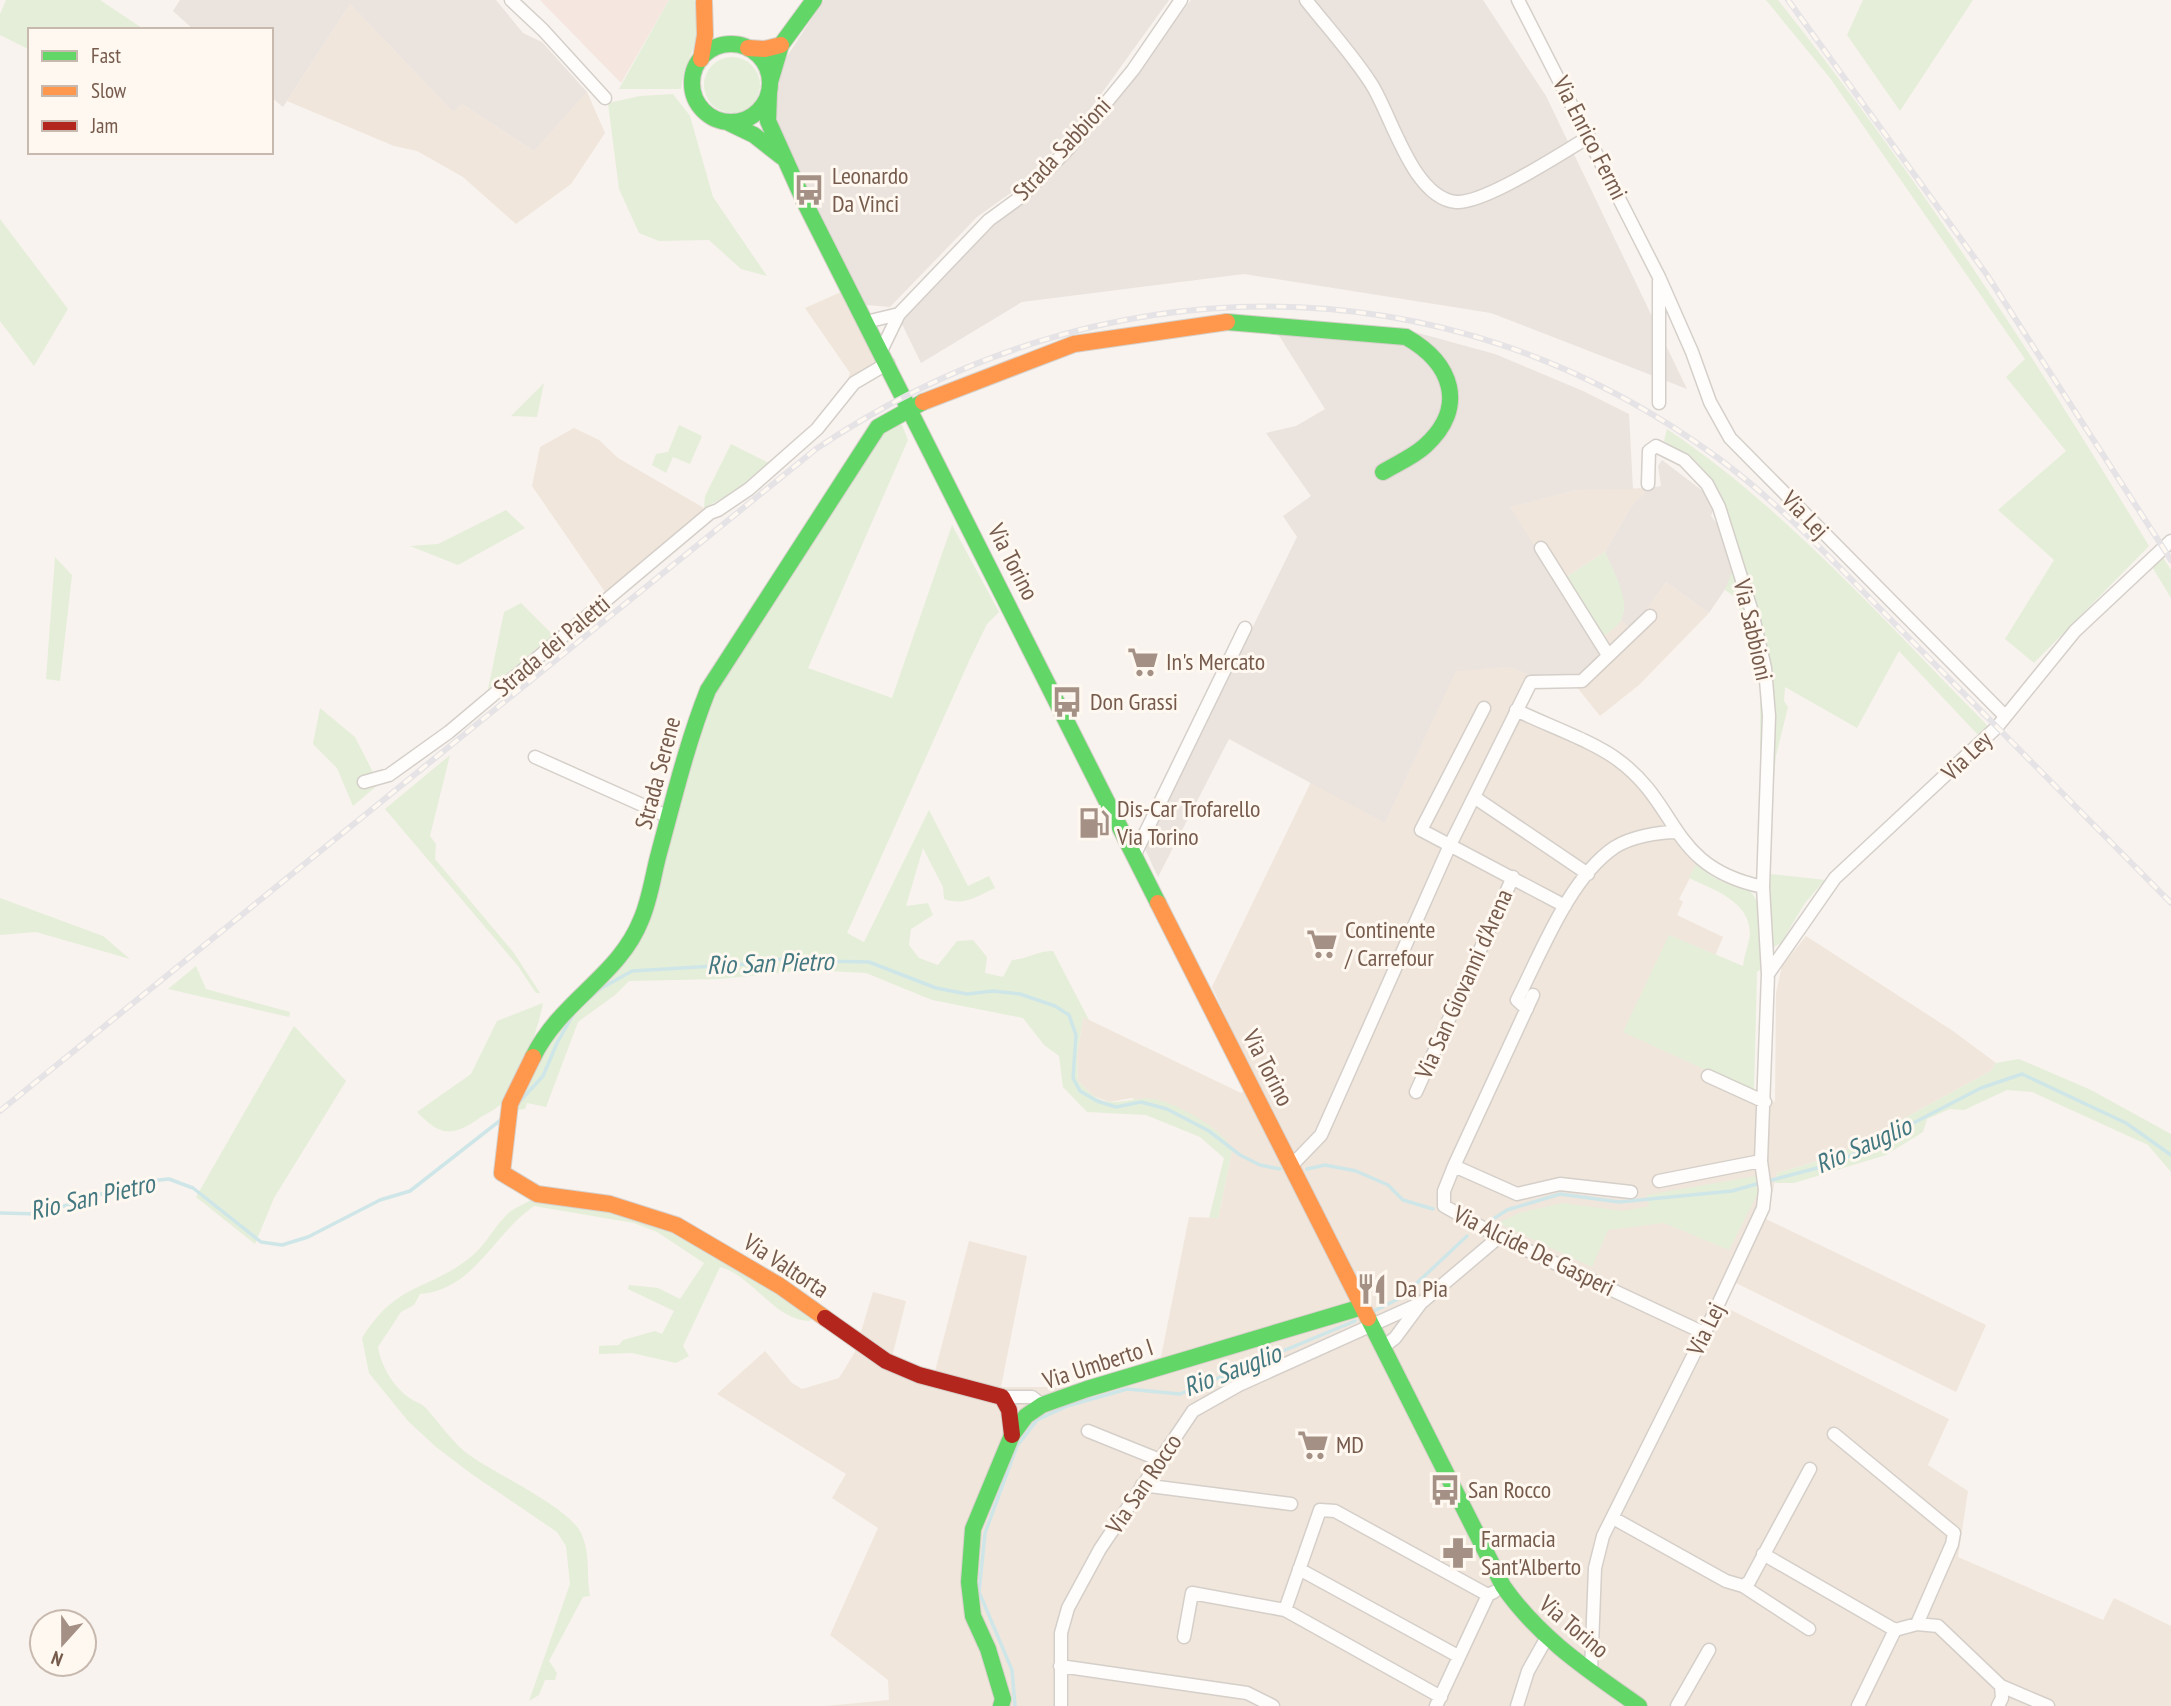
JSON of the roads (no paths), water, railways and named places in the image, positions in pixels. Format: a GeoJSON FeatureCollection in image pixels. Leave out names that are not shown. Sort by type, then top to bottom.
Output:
{"type":"FeatureCollection","features":[{"type":"Feature","properties":{"kind":"street"},"geometry":{"type":"LineString","coordinates":[[511,0],[543,30],[605,98]]}},
{"type":"Feature","properties":{"kind":"street"},"geometry":{"type":"LineString","coordinates":[[704,1],[705,35],[701,59],[693,76],[696,101],[711,117],[727,122],[753,116],[763,107],[781,45],[814,0]]}},
{"type":"Feature","properties":{"kind":"street","name":"Strada Sabbioni"},"geometry":{"type":"LineString","coordinates":[[885,357],[899,314],[989,220],[1023,196],[1068,149],[1133,70],[1181,0]]}},
{"type":"Feature","properties":{"kind":"street"},"geometry":{"type":"LineString","coordinates":[[1306,0],[1372,85],[1419,176],[1434,195],[1456,202],[1484,196],[1589,137]]}},
{"type":"Feature","properties":{"kind":"street","name":"Via Enrico Fermi"},"geometry":{"type":"LineString","coordinates":[[1518,0],[1659,277]]}},
{"type":"Feature","properties":{"kind":"street"},"geometry":{"type":"LineString","coordinates":[[704,1],[740,46],[765,63],[770,87]]}},
{"type":"Feature","properties":{"kind":"street"},"geometry":{"type":"LineString","coordinates":[[701,59],[718,47],[765,49],[781,45]]}},
{"type":"Feature","properties":{"kind":"street","name":"Via Torino"},"geometry":{"type":"LineString","coordinates":[[770,87],[768,121],[782,158],[885,357],[1503,1586],[1521,1615],[1546,1639],[1639,1706]]}},
{"type":"Feature","properties":{"kind":"street","name":"Via Torino"},"geometry":{"type":"LineString","coordinates":[[727,122],[754,135],[782,158]]}},
{"type":"Feature","properties":{"kind":"street"},"geometry":{"type":"LineString","coordinates":[[1659,277],[1659,403]]}},
{"type":"Feature","properties":{"kind":"street","name":"Via Lej"},"geometry":{"type":"LineString","coordinates":[[1659,277],[1692,352],[1710,402],[1730,438],[2005,716]]}},
{"type":"Feature","properties":{"kind":"street"},"geometry":{"type":"LineString","coordinates":[[866,322],[899,314]]}},
{"type":"Feature","properties":{"kind":"street"},"geometry":{"type":"LineString","coordinates":[[910,407],[1074,344],[1150,331],[1225,322],[1406,337],[1427,349],[1446,374],[1452,399],[1442,428],[1423,448],[1382,472]]}},
{"type":"Feature","properties":{"kind":"street","name":"Strada dei Paletti"},"geometry":{"type":"LineString","coordinates":[[364,782],[389,775],[449,732],[710,513],[749,489],[817,429],[854,383],[885,357]]}},
{"type":"Feature","properties":{"kind":"street","name":"Strada Serene"},"geometry":{"type":"LineString","coordinates":[[537,1194],[502,1173],[510,1104],[514,1093],[544,1035],[563,1011],[619,959],[631,943],[649,899],[695,721],[708,690],[785,575],[864,444],[878,427],[910,407]]}},
{"type":"Feature","properties":{"kind":"street","name":"Via Sabbioni"},"geometry":{"type":"LineString","coordinates":[[1648,484],[1649,452],[1656,446],[1684,460],[1707,484],[1720,507],[1752,612],[1765,668],[1769,716],[1763,887]]}},
{"type":"Feature","properties":{"kind":"street","name":"Via Ley"},"geometry":{"type":"LineString","coordinates":[[1768,974],[1835,878],[1965,759],[2005,716],[2075,631],[2171,541]]}},
{"type":"Feature","properties":{"kind":"street"},"geometry":{"type":"LineString","coordinates":[[1541,548],[1608,655]]}},
{"type":"Feature","properties":{"kind":"street"},"geometry":{"type":"LineString","coordinates":[[1292,1165],[1321,1135],[1450,845],[1531,682],[1582,681],[1650,616]]}},
{"type":"Feature","properties":{"kind":"street"},"geometry":{"type":"LineString","coordinates":[[1135,854],[1245,628]]}},
{"type":"Feature","properties":{"kind":"street","name":"Via San Giovanni d'Arena"},"geometry":{"type":"LineString","coordinates":[[1484,708],[1421,830],[1565,906]]}},
{"type":"Feature","properties":{"kind":"street"},"geometry":{"type":"LineString","coordinates":[[1517,710],[1618,759],[1645,785],[1676,832],[1713,871],[1739,882],[1763,887]]}},
{"type":"Feature","properties":{"kind":"street"},"geometry":{"type":"LineString","coordinates":[[535,757],[669,817]]}},
{"type":"Feature","properties":{"kind":"street"},"geometry":{"type":"LineString","coordinates":[[1474,797],[1588,874]]}},
{"type":"Feature","properties":{"kind":"street"},"geometry":{"type":"LineString","coordinates":[[1565,906],[1588,874],[1615,847],[1660,832],[1676,832]]}},
{"type":"Feature","properties":{"kind":"street","name":"Via San Giovanni d'Arena"},"geometry":{"type":"LineString","coordinates":[[1416,1092],[1513,877]]}},
{"type":"Feature","properties":{"kind":"street","name":"Via Lej"},"geometry":{"type":"LineString","coordinates":[[1591,1672],[1595,1567],[1603,1536],[1763,1208],[1768,974],[1763,887]]}},
{"type":"Feature","properties":{"kind":"street","name":"Via Alcide De Gasperi"},"geometry":{"type":"LineString","coordinates":[[1527,1009],[1517,1000],[1565,906]]}},
{"type":"Feature","properties":{"kind":"street","name":"Via Alcide De Gasperi"},"geometry":{"type":"LineString","coordinates":[[1533,995],[1454,1166],[1444,1191],[1444,1206],[1499,1237],[1704,1333]]}},
{"type":"Feature","properties":{"kind":"street"},"geometry":{"type":"LineString","coordinates":[[1708,1076],[1765,1102]]}},
{"type":"Feature","properties":{"kind":"street"},"geometry":{"type":"LineString","coordinates":[[1454,1166],[1517,1194],[1560,1184],[1632,1192]]}},
{"type":"Feature","properties":{"kind":"street"},"geometry":{"type":"LineString","coordinates":[[1659,1181],[1762,1168]]}},
{"type":"Feature","properties":{"kind":"street","name":"Via Valtorta"},"geometry":{"type":"LineString","coordinates":[[537,1194],[610,1204],[676,1225],[780,1286],[886,1361],[919,1375],[1002,1397],[1032,1398],[1042,1405]]}},
{"type":"Feature","properties":{"kind":"street"},"geometry":{"type":"LineString","coordinates":[[1382,1348],[1395,1338],[1421,1303],[1499,1237]]}},
{"type":"Feature","properties":{"kind":"street","name":"Via San Rocco"},"geometry":{"type":"LineString","coordinates":[[1061,1706],[1061,1633],[1068,1608],[1100,1549],[1193,1411],[1240,1385],[1421,1303]]}},
{"type":"Feature","properties":{"kind":"street","name":"Via Umberto I"},"geometry":{"type":"LineString","coordinates":[[1001,1706],[1003,1699],[988,1649],[973,1616],[969,1582],[973,1529],[1012,1435],[1026,1416],[1042,1405],[1362,1307]]}},
{"type":"Feature","properties":{"kind":"street"},"geometry":{"type":"LineString","coordinates":[[1002,1397],[1008,1404],[1012,1435]]}},
{"type":"Feature","properties":{"kind":"street"},"geometry":{"type":"LineString","coordinates":[[1088,1431],[1160,1460]]}},
{"type":"Feature","properties":{"kind":"street"},"geometry":{"type":"LineString","coordinates":[[1834,1434],[1954,1533],[1952,1544],[1917,1624]]}},
{"type":"Feature","properties":{"kind":"street"},"geometry":{"type":"LineString","coordinates":[[1743,1586],[1749,1582],[1810,1469]]}},
{"type":"Feature","properties":{"kind":"street"},"geometry":{"type":"LineString","coordinates":[[1142,1485],[1291,1504]]}},
{"type":"Feature","properties":{"kind":"street"},"geometry":{"type":"LineString","coordinates":[[1285,1610],[1320,1510],[1335,1511],[1488,1595]]}},
{"type":"Feature","properties":{"kind":"street"},"geometry":{"type":"LineString","coordinates":[[1613,1518],[1726,1581],[1743,1586],[1809,1629]]}},
{"type":"Feature","properties":{"kind":"street"},"geometry":{"type":"LineString","coordinates":[[1763,1554],[1895,1630],[1917,1624],[1938,1626],[2001,1686],[2048,1706]]}},
{"type":"Feature","properties":{"kind":"street"},"geometry":{"type":"LineString","coordinates":[[1299,1569],[1458,1657]]}},
{"type":"Feature","properties":{"kind":"street"},"geometry":{"type":"LineString","coordinates":[[1184,1637],[1192,1594],[1285,1610],[1439,1701],[1488,1595],[1503,1586]]}},
{"type":"Feature","properties":{"kind":"street"},"geometry":{"type":"LineString","coordinates":[[1858,1706],[1895,1630]]}},
{"type":"Feature","properties":{"kind":"street"},"geometry":{"type":"LineString","coordinates":[[1517,1706],[1528,1671],[1546,1639]]}},
{"type":"Feature","properties":{"kind":"street"},"geometry":{"type":"LineString","coordinates":[[1677,1706],[1709,1650]]}},
{"type":"Feature","properties":{"kind":"street"},"geometry":{"type":"LineString","coordinates":[[1060,1665],[1247,1693],[1273,1706]]}},
{"type":"Feature","properties":{"kind":"street"},"geometry":{"type":"LineString","coordinates":[[1998,1706],[2002,1698],[2001,1686]]}},
{"type":"Feature","properties":{"kind":"waterway","name":"Rio San Pietro"},"geometry":{"type":"LineString","coordinates":[[521,1100],[543,1076],[575,1011],[600,989],[632,971],[748,964],[796,957],[821,961],[869,962],[936,988],[967,994],[993,991],[1020,994],[1055,1006],[1069,1015],[1076,1035],[1073,1078],[1080,1091],[1097,1101],[1116,1107],[1141,1102],[1167,1109],[1209,1131],[1240,1155],[1260,1165],[1280,1169]]}},
{"type":"Feature","properties":{"kind":"waterway","name":"Rio Sauglio"},"geometry":{"type":"LineString","coordinates":[[1768,1181],[1836,1163],[1981,1088],[2022,1074],[2126,1123],[2171,1155]]}},
{"type":"Feature","properties":{"kind":"waterway","name":"Rio San Pietro"},"geometry":{"type":"LineString","coordinates":[[0,1213],[39,1214],[139,1182],[169,1179],[193,1188],[261,1242],[282,1245],[308,1237],[380,1200],[410,1191],[502,1119]]}},
{"type":"Feature","properties":{"kind":"waterway","name":"Rio San Pietro"},"geometry":{"type":"LineString","coordinates":[[1307,1169],[1325,1165],[1356,1171],[1388,1185],[1403,1200],[1433,1209]]}},
{"type":"Feature","properties":{"kind":"waterway","name":"Rio Sauglio"},"geometry":{"type":"LineString","coordinates":[[1490,1221],[1507,1210],[1560,1194],[1619,1202],[1732,1191],[1760,1183]]}},
{"type":"Feature","properties":{"kind":"waterway","name":"Rio Sauglio"},"geometry":{"type":"LineString","coordinates":[[1372,1312],[1402,1297],[1467,1236]]}},
{"type":"Feature","properties":{"kind":"waterway","name":"Rio Sauglio"},"geometry":{"type":"LineString","coordinates":[[1015,1706],[1012,1670],[979,1592],[985,1533],[1017,1446],[1037,1420],[1067,1406],[1127,1389],[1180,1394],[1355,1321]]}},
{"type":"Feature","properties":{"kind":"railway"},"geometry":{"type":"LineString","coordinates":[[1788,0],[1987,275],[2171,560]]}},
{"type":"Feature","properties":{"kind":"railway"},"geometry":{"type":"LineString","coordinates":[[0,1111],[816,449],[924,387],[1037,342],[1152,315],[1269,307],[1385,316],[1500,344],[1612,392],[1718,458],[1792,520],[2171,903]]}},
{"type":"Feature","properties":{"kind":"place","name":"Leonardo Da Vinci"},"geometry":{"type":"Point","coordinates":[809,190]}},
{"type":"Feature","properties":{"kind":"place","name":"In's Mercato"},"geometry":{"type":"Point","coordinates":[1143,662]}},
{"type":"Feature","properties":{"kind":"place","name":"Don Grassi"},"geometry":{"type":"Point","coordinates":[1067,702]}},
{"type":"Feature","properties":{"kind":"place","name":"Dis-Car Trofarello Via Torino"},"geometry":{"type":"Point","coordinates":[1094,823]}},
{"type":"Feature","properties":{"kind":"place","name":"Continente / Carrefour"},"geometry":{"type":"Point","coordinates":[1322,944]}},
{"type":"Feature","properties":{"kind":"place","name":"Da Pia"},"geometry":{"type":"Point","coordinates":[1372,1289]}},
{"type":"Feature","properties":{"kind":"place","name":"MD"},"geometry":{"type":"Point","coordinates":[1313,1445]}},
{"type":"Feature","properties":{"kind":"place","name":"San Rocco"},"geometry":{"type":"Point","coordinates":[1445,1490]}},
{"type":"Feature","properties":{"kind":"place","name":"Farmacia Sant'Alberto"},"geometry":{"type":"Point","coordinates":[1458,1553]}}]}
